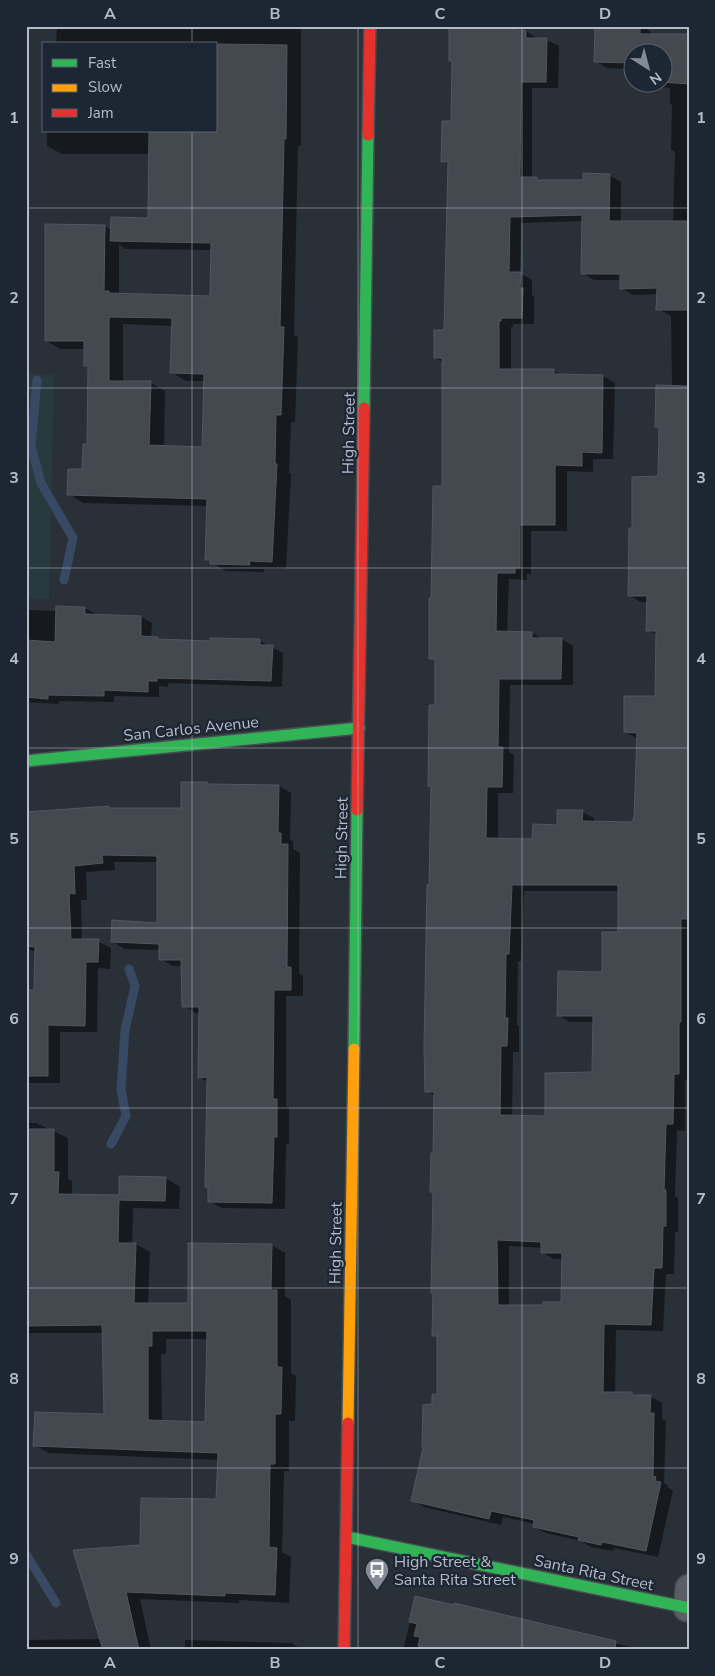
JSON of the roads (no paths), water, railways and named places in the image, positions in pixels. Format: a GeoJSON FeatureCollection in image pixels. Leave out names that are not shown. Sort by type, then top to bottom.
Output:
{"type":"FeatureCollection","features":[{"type":"Feature","properties":{"kind":"main road","name":"High Street"},"geometry":{"type":"LineString","coordinates":[[344,1650],[370,26]]}},
{"type":"Feature","properties":{"kind":"main road","name":"San Carlos Avenue"},"geometry":{"type":"LineString","coordinates":[[26,761],[359,728]]}},
{"type":"Feature","properties":{"kind":"main road","name":"Santa Rita Street"},"geometry":{"type":"LineString","coordinates":[[347,1537],[688,1601]]}},
{"type":"Feature","properties":{"kind":"waterway"},"geometry":{"type":"LineString","coordinates":[[37,380],[31,446],[41,483],[73,538],[64,580]]}},
{"type":"Feature","properties":{"kind":"waterway"},"geometry":{"type":"LineString","coordinates":[[111,1144],[126,1116],[121,1089],[125,1030],[135,986],[129,969]]}},
{"type":"Feature","properties":{"kind":"waterway"},"geometry":{"type":"LineString","coordinates":[[26,1554],[56,1603]]}},
{"type":"Feature","properties":{"kind":"place","name":"High Street & Santa Rita Street"},"geometry":{"type":"Point","coordinates":[377,1591]}}]}
